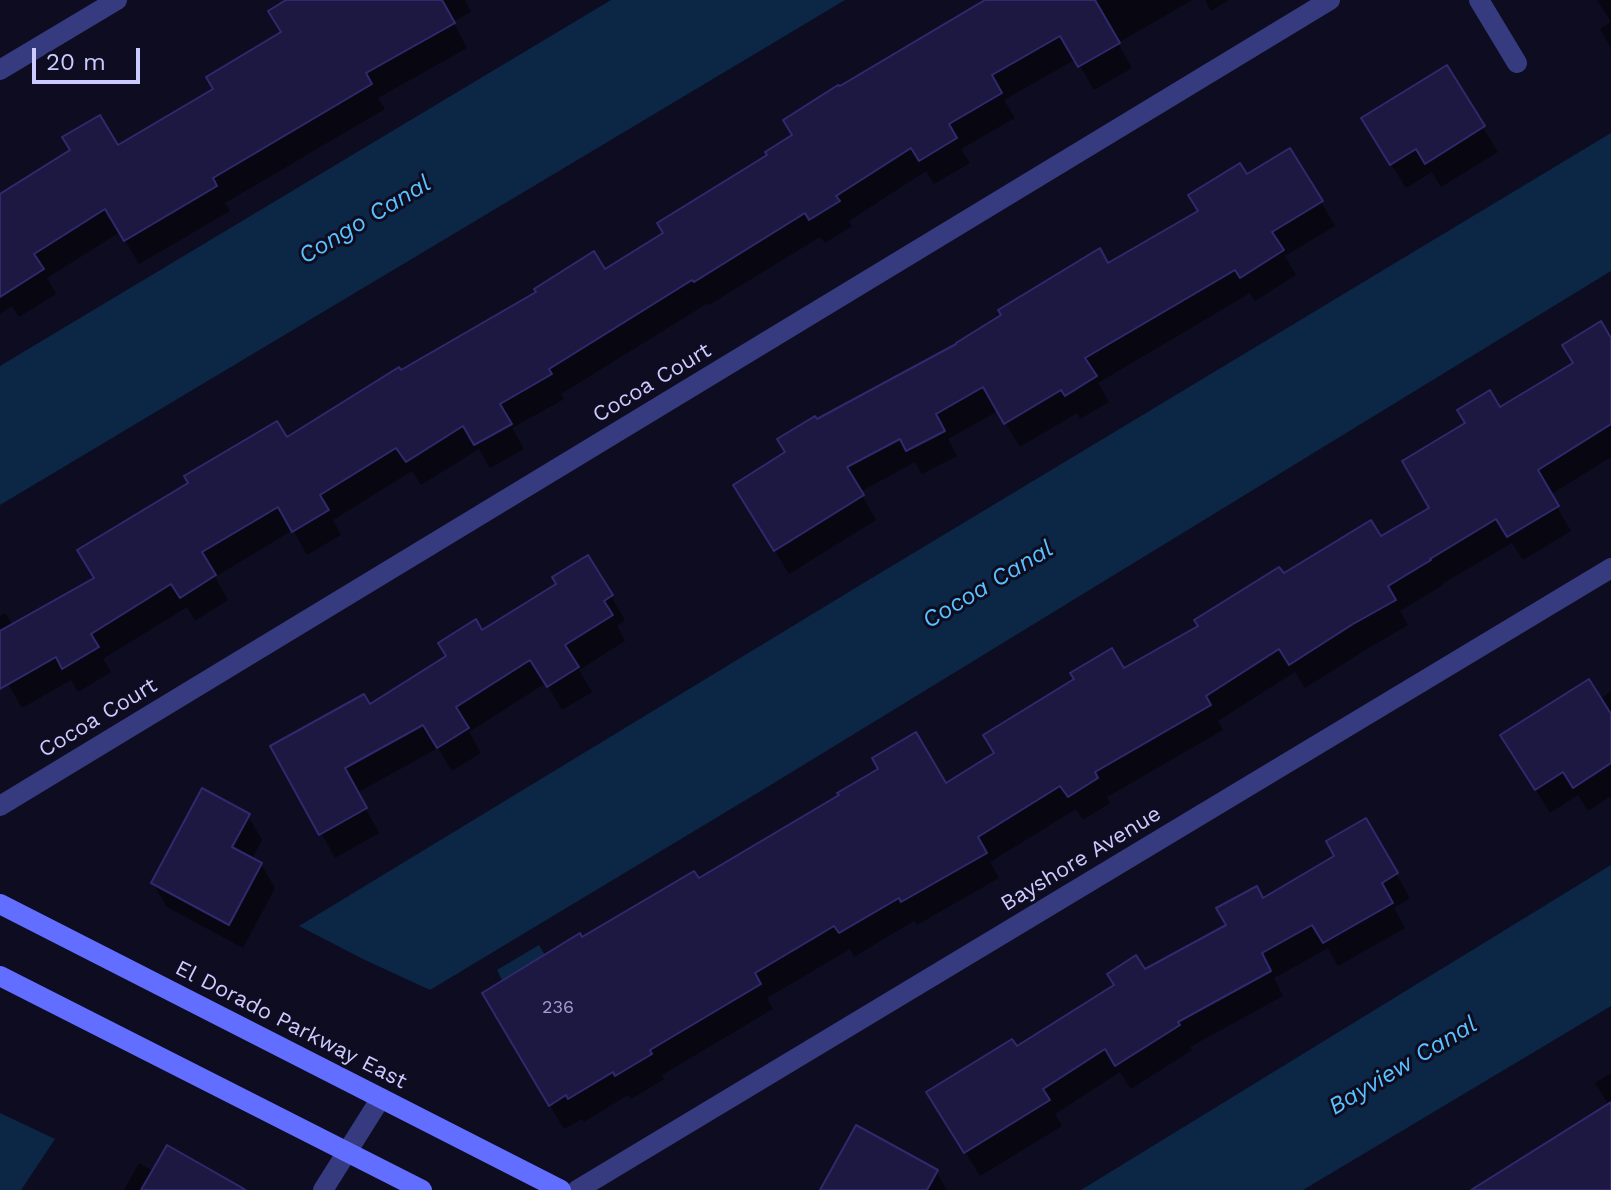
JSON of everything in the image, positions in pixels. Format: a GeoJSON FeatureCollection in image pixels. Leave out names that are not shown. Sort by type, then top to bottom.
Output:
{"type":"FeatureCollection","features":[{"type":"Feature","properties":{"kind":"street"},"geometry":{"type":"LineString","coordinates":[[0,70],[117,0]]}},
{"type":"Feature","properties":{"kind":"street","name":"Cocoa Court"},"geometry":{"type":"LineString","coordinates":[[0,806],[1330,0]]}},
{"type":"Feature","properties":{"kind":"street"},"geometry":{"type":"LineString","coordinates":[[1479,0],[1517,63]]}},
{"type":"Feature","properties":{"kind":"street","name":"Bayshore Avenue"},"geometry":{"type":"LineString","coordinates":[[577,1190],[1611,568]]}},
{"type":"Feature","properties":{"kind":"street","name":"El Dorado Parkway East"},"geometry":{"type":"LineString","coordinates":[[0,904],[561,1190]]}},
{"type":"Feature","properties":{"kind":"street"},"geometry":{"type":"LineString","coordinates":[[0,976],[422,1190]]}},
{"type":"Feature","properties":{"kind":"street"},"geometry":{"type":"LineString","coordinates":[[323,1190],[381,1098]]}},
{"type":"Feature","properties":{"kind":"water","name":"Congo Canal"},"geometry":{"type":"Polygon","coordinates":[[[611,0],[845,0],[0,505],[0,366],[611,0]]]}},
{"type":"Feature","properties":{"kind":"water","name":"Cocoa Canal"},"geometry":{"type":"Polygon","coordinates":[[[1611,133],[1611,271],[769,786],[430,990],[299,926],[857,587],[1611,133]]]}},
{"type":"Feature","properties":{"kind":"water","name":"Bayview Canal"},"geometry":{"type":"Polygon","coordinates":[[[1611,865],[1611,1006],[1303,1190],[1081,1190],[1611,865]]]}},
{"type":"Feature","properties":{"kind":"water"},"geometry":{"type":"Polygon","coordinates":[[[539,945],[557,976],[521,969],[502,980],[497,970],[539,945]]]}},
{"type":"Feature","properties":{"kind":"water"},"geometry":{"type":"Polygon","coordinates":[[[0,1113],[55,1139],[21,1190],[0,1190],[0,1113]]]}},
{"type":"Feature","properties":{"kind":"building"},"geometry":{"type":"Polygon","coordinates":[[[286,0],[442,0],[455,23],[366,73],[372,84],[213,178],[217,186],[124,241],[105,209],[34,254],[44,269],[0,297],[0,194],[70,150],[62,137],[100,115],[118,145],[213,89],[206,77],[281,32],[268,11],[286,0]]]}},
{"type":"Feature","properties":{"kind":"building"},"geometry":{"type":"Polygon","coordinates":[[[985,0],[1095,0],[1120,43],[1078,67],[1060,36],[992,75],[1002,93],[949,124],[957,138],[919,161],[911,148],[836,196],[840,201],[809,220],[805,213],[549,369],[552,374],[500,404],[512,424],[474,445],[463,426],[406,462],[396,448],[320,495],[329,510],[292,532],[278,507],[202,552],[216,575],[180,598],[171,584],[91,634],[99,647],[62,669],[56,657],[0,689],[0,631],[94,578],[77,550],[188,483],[184,476],[277,421],[287,437],[399,367],[401,370],[536,292],[534,289],[594,251],[605,269],[663,233],[657,223],[767,155],[765,152],[792,135],[783,120],[985,0]]]}},
{"type":"Feature","properties":{"kind":"building"},"geometry":{"type":"Polygon","coordinates":[[[1447,65],[1485,126],[1425,164],[1416,149],[1390,165],[1361,118],[1447,65]]]}},
{"type":"Feature","properties":{"kind":"building"},"geometry":{"type":"Polygon","coordinates":[[[1290,148],[1323,201],[1272,232],[1284,250],[1240,278],[1235,270],[1085,358],[1097,376],[1065,396],[1061,390],[1004,424],[983,387],[936,414],[945,431],[906,451],[900,439],[847,467],[864,495],[774,551],[733,485],[785,452],[777,439],[815,416],[817,419],[956,344],[1001,315],[998,310],[1100,248],[1108,263],[1198,211],[1188,195],[1240,163],[1247,174],[1290,148]]]}},
{"type":"Feature","properties":{"kind":"building"},"geometry":{"type":"Polygon","coordinates":[[[1601,321],[1611,338],[1611,424],[1538,470],[1559,506],[1507,537],[1496,519],[1388,586],[1396,600],[1289,665],[1279,649],[1206,696],[1211,705],[1095,772],[1098,778],[1068,797],[1060,786],[978,837],[987,853],[839,933],[834,926],[755,973],[761,984],[650,1050],[652,1054],[615,1076],[613,1072],[568,1099],[566,1095],[549,1106],[482,993],[580,933],[582,937],[694,871],[699,878],[839,795],[837,793],[878,769],[872,758],[916,732],[946,783],[994,753],[983,735],[1074,679],[1070,673],[1112,648],[1124,668],[1198,626],[1194,620],[1279,567],[1284,573],[1371,520],[1381,536],[1429,508],[1402,461],[1465,423],[1457,410],[1490,390],[1500,407],[1573,363],[1562,345],[1601,321]]]}},
{"type":"Feature","properties":{"kind":"building"},"geometry":{"type":"Polygon","coordinates":[[[588,555],[613,595],[604,601],[613,615],[565,645],[579,667],[547,687],[530,660],[456,707],[469,728],[437,748],[423,725],[345,768],[367,808],[319,835],[270,746],[364,694],[370,704],[446,656],[438,643],[476,619],[482,630],[556,584],[552,577],[588,555]]]}},
{"type":"Feature","properties":{"kind":"building"},"geometry":{"type":"Polygon","coordinates":[[[1589,679],[1611,714],[1611,763],[1573,788],[1563,772],[1535,790],[1500,735],[1589,679]]]}},
{"type":"Feature","properties":{"kind":"building"},"geometry":{"type":"Polygon","coordinates":[[[202,788],[250,814],[232,847],[262,863],[229,925],[151,883],[202,788]]]}},
{"type":"Feature","properties":{"kind":"building"},"geometry":{"type":"Polygon","coordinates":[[[1366,818],[1398,873],[1382,883],[1393,903],[1323,943],[1312,925],[1262,953],[1271,971],[1178,1022],[1180,1025],[1115,1066],[1105,1049],[1043,1089],[1050,1100],[964,1153],[926,1092],[1012,1039],[1017,1046],[1114,985],[1107,974],[1136,955],[1145,969],[1226,925],[1216,908],[1257,886],[1263,898],[1334,856],[1326,841],[1366,818]]]}},
{"type":"Feature","properties":{"kind":"building"},"geometry":{"type":"Polygon","coordinates":[[[1611,1102],[1611,1190],[1471,1190],[1611,1102]]]}},
{"type":"Feature","properties":{"kind":"building"},"geometry":{"type":"Polygon","coordinates":[[[856,1125],[938,1170],[927,1190],[820,1190],[856,1125]]]}},
{"type":"Feature","properties":{"kind":"building"},"geometry":{"type":"Polygon","coordinates":[[[167,1145],[246,1190],[141,1190],[167,1145]]]}}]}
